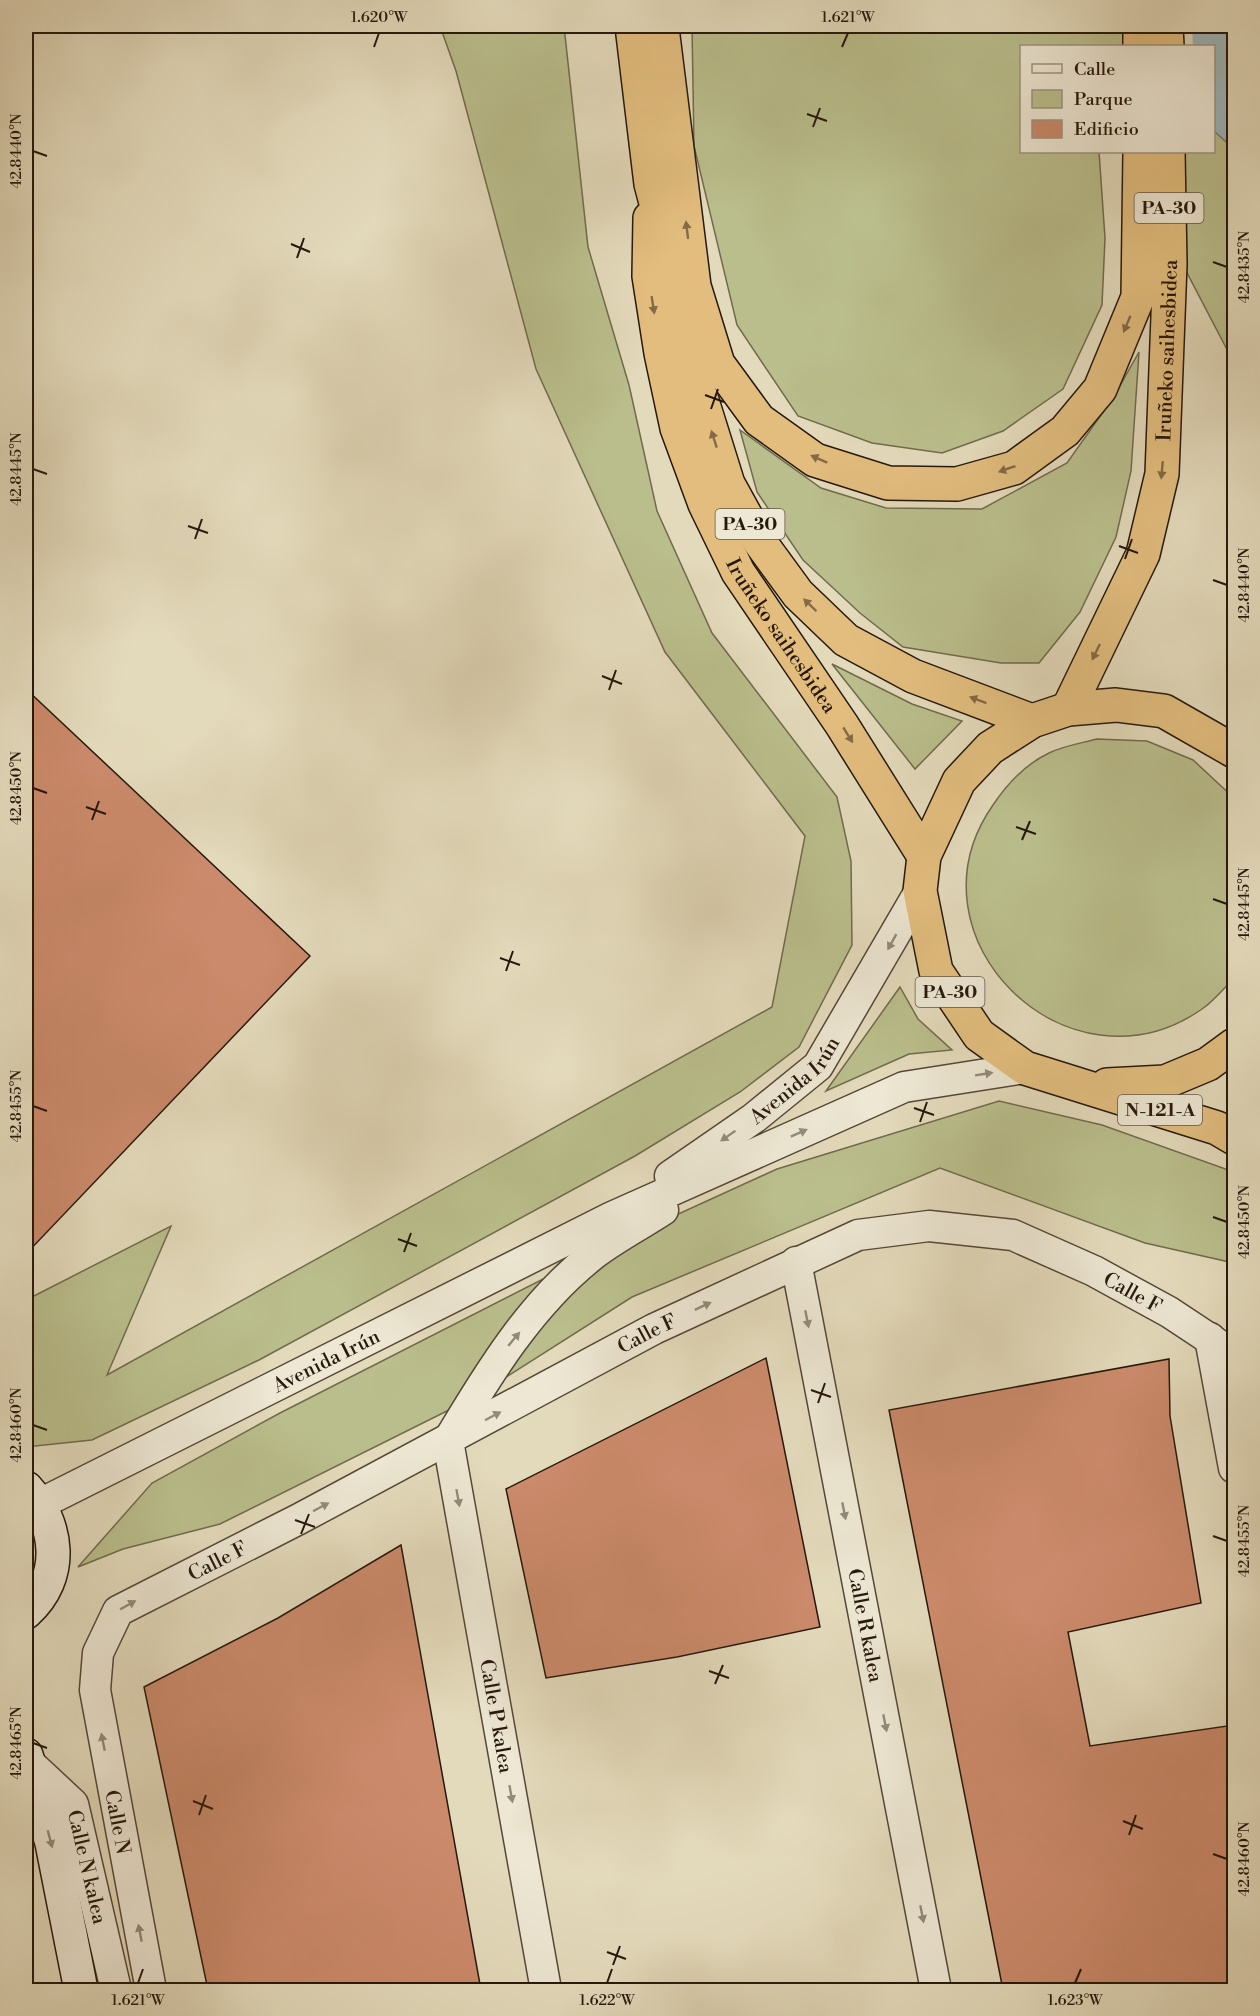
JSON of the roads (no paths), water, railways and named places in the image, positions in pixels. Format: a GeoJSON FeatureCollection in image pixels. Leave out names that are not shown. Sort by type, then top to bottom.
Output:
{"type":"FeatureCollection","features":[{"type":"Feature","properties":{"kind":"highway","name":"Iruñeko saihesbidea"},"geometry":{"type":"LineString","coordinates":[[632,26],[651,184],[672,263],[689,359],[728,484],[760,542],[798,594],[846,640],[913,675],[1032,722]]}},
{"type":"Feature","properties":{"kind":"highway"},"geometry":{"type":"LineString","coordinates":[[659,26],[663,36],[694,286],[718,364],[759,420],[815,459],[888,483],[957,484],[1014,468],[1065,431],[1100,388],[1138,297],[1154,266],[1140,153]]}},
{"type":"Feature","properties":{"kind":"highway"},"geometry":{"type":"LineString","coordinates":[[1140,26],[1140,45]]}},
{"type":"Feature","properties":{"kind":"highway"},"geometry":{"type":"LineString","coordinates":[[1166,26],[1167,45]]}},
{"type":"Feature","properties":{"kind":"highway","name":"Iruñeko saihesbidea"},"geometry":{"type":"LineString","coordinates":[[1068,709],[1143,554],[1162,474],[1154,266],[1168,153]]}},
{"type":"Feature","properties":{"kind":"highway","name":"Iruñeko saihesbidea"},"geometry":{"type":"LineString","coordinates":[[651,184],[649,276],[661,353],[677,429],[705,504],[738,572],[842,725],[924,856]]}},
{"type":"Feature","properties":{"kind":"highway","name":"PA-30"},"geometry":{"type":"LineString","coordinates":[[1234,751],[1164,711],[1116,705],[1068,709],[1032,722],[990,748],[959,781],[924,856],[920,891],[936,971],[979,1035],[1025,1068],[1084,1087],[1165,1082],[1208,1064],[1234,1045]]}},
{"type":"Feature","properties":{"kind":"highway","name":"N-121-A"},"geometry":{"type":"LineString","coordinates":[[1084,1087],[1217,1128],[1234,1138]]}},
{"type":"Feature","properties":{"kind":"street","name":"Avenida Irún"},"geometry":{"type":"LineString","coordinates":[[612,1217],[754,1118],[818,1066],[920,891]]}},
{"type":"Feature","properties":{"kind":"street","name":"Avenida Irún"},"geometry":{"type":"LineString","coordinates":[[33,1496],[612,1217],[904,1087],[1025,1068]]}},
{"type":"Feature","properties":{"kind":"street","name":"Avenida Irún"},"geometry":{"type":"LineString","coordinates":[[448,1441],[505,1349],[545,1301],[585,1262],[749,1155]]}},
{"type":"Feature","properties":{"kind":"street","name":"Calle F"},"geometry":{"type":"LineString","coordinates":[[98,1653],[118,1611],[448,1441],[654,1329],[858,1235],[929,1227],[1013,1235],[1094,1271],[1234,1355]]}},
{"type":"Feature","properties":{"kind":"street","name":"Calle R kalea"},"geometry":{"type":"LineString","coordinates":[[796,1262],[936,1990]]}},
{"type":"Feature","properties":{"kind":"street"},"geometry":{"type":"LineString","coordinates":[[1209,1338],[1234,1468]]}},
{"type":"Feature","properties":{"kind":"street","name":"Calle P kalea"},"geometry":{"type":"LineString","coordinates":[[448,1441],[546,1990]]}},
{"type":"Feature","properties":{"kind":"street"},"geometry":{"type":"LineString","coordinates":[[26,1612],[35,1604],[48,1579],[54,1553],[51,1527],[33,1496]]}},
{"type":"Feature","properties":{"kind":"street","name":"Calle N"},"geometry":{"type":"LineString","coordinates":[[98,1653],[94,1690],[99,1725],[151,1990]]}},
{"type":"Feature","properties":{"kind":"street"},"geometry":{"type":"LineString","coordinates":[[27,1759],[52,1843],[81,1990]]}},
{"type":"Feature","properties":{"kind":"street","name":"Calle N kalea"},"geometry":{"type":"LineString","coordinates":[[27,1759],[73,1804],[116,1990]]}},
{"type":"Feature","properties":{"kind":"water"},"geometry":{"type":"Polygon","coordinates":[[[1125,26],[1226,26],[1234,35],[1234,149],[1215,132],[1215,45],[1139,45],[1125,26]]]}}]}
